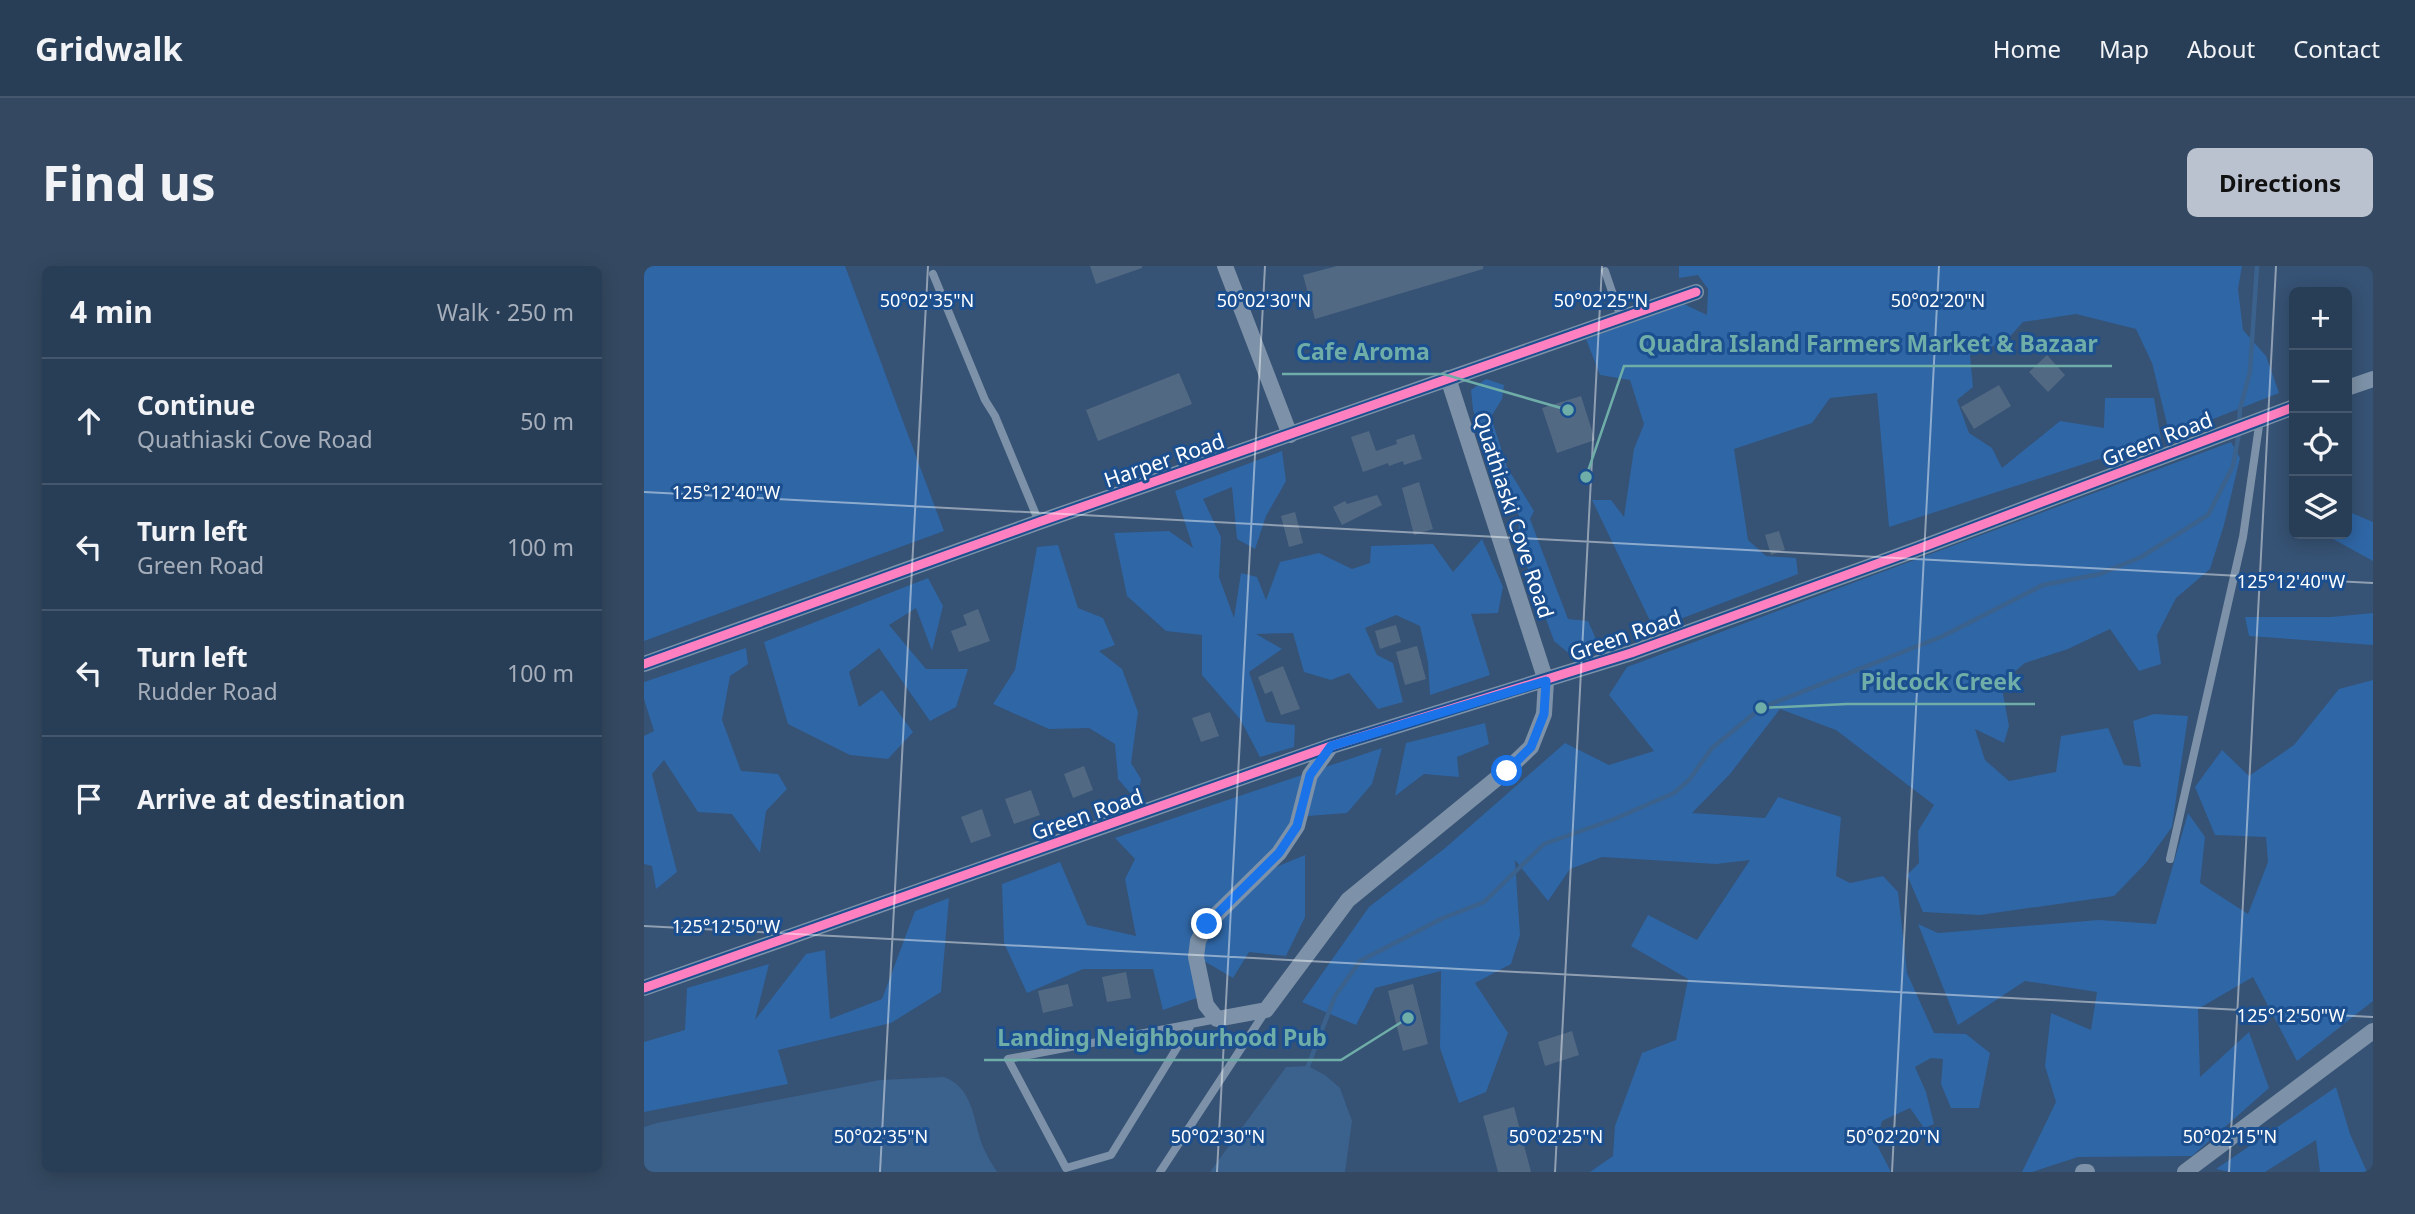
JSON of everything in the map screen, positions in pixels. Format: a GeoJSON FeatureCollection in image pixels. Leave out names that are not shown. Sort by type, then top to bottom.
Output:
{"type":"FeatureCollection","features":[{"type":"Feature","properties":{"kind":"street"},"geometry":{"type":"LineString","coordinates":[[1225,266],[1290,435]]}},
{"type":"Feature","properties":{"kind":"street","name":"Harper Road"},"geometry":{"type":"LineString","coordinates":[[644,664],[1039,522],[1696,292]]}},
{"type":"Feature","properties":{"kind":"street","name":"Quathiaski Cove Road"},"geometry":{"type":"LineString","coordinates":[[1266,1010],[1348,900],[1507,771],[1531,747],[1544,714],[1546,681],[1448,379]]}},
{"type":"Feature","properties":{"kind":"street"},"geometry":{"type":"LineString","coordinates":[[2352,386],[2373,379]]}},
{"type":"Feature","properties":{"kind":"street","name":"Green Road"},"geometry":{"type":"LineString","coordinates":[[644,988],[1331,746],[1631,653],[1915,550],[2289,409]]}},
{"type":"Feature","properties":{"kind":"street"},"geometry":{"type":"LineString","coordinates":[[1266,1010],[1217,1019],[1206,1005],[1196,957],[1198,941],[1207,924],[1279,853],[1297,826],[1310,775],[1331,746]]}},
{"type":"Feature","properties":{"kind":"street"},"geometry":{"type":"LineString","coordinates":[[2185,1172],[2373,1031]]}},
{"type":"Feature","properties":{"kind":"lane"},"geometry":{"type":"LineString","coordinates":[[1605,271],[1621,318]]}},
{"type":"Feature","properties":{"kind":"lane"},"geometry":{"type":"LineString","coordinates":[[933,274],[1039,522]]}},
{"type":"Feature","properties":{"kind":"lane"},"geometry":{"type":"LineString","coordinates":[[2170,859],[2243,537],[2260,419]]}},
{"type":"Feature","properties":{"kind":"lane"},"geometry":{"type":"LineString","coordinates":[[1160,1172],[1266,1010]]}},
{"type":"Feature","properties":{"kind":"lane"},"geometry":{"type":"LineString","coordinates":[[1191,1025],[1111,1155],[1066,1168],[1007,1059],[1217,1019]]}},
{"type":"Feature","properties":{"kind":"shaded area"},"geometry":{"type":"Polygon","coordinates":[[[644,266],[845,266],[944,531],[644,641],[644,266]]]}},
{"type":"Feature","properties":{"kind":"shaded area"},"geometry":{"type":"Polygon","coordinates":[[[1679,266],[2242,266],[2238,289],[2243,330],[2266,356],[2279,393],[2170,436],[2152,363],[2136,329],[2076,314],[2023,322],[2006,341],[1970,355],[1973,387],[1957,400],[1969,433],[1992,448],[2002,468],[2060,421],[2104,428],[2105,398],[2154,398],[2161,439],[1889,527],[1877,393],[1830,398],[1812,423],[1734,449],[1748,540],[1766,556],[1796,558],[1798,574],[1654,629],[1592,500],[1611,500],[1624,517],[1634,449],[1644,424],[1630,380],[1600,375],[1586,339],[1684,304],[1707,315],[1708,289],[1698,275],[1679,278],[1679,266]]]}},
{"type":"Feature","properties":{"kind":"shaded area"},"geometry":{"type":"Polygon","coordinates":[[[1486,379],[1504,385],[1502,399],[1491,417],[1507,467],[1534,511],[1530,519],[1568,619],[1588,621],[1600,648],[1571,655],[1554,641],[1518,542],[1519,515],[1505,500],[1473,410],[1471,390],[1486,379]]]}},
{"type":"Feature","properties":{"kind":"shaded area"},"geometry":{"type":"Polygon","coordinates":[[[2231,442],[2240,458],[2224,525],[2210,569],[2176,598],[2157,635],[2161,664],[2139,671],[2110,629],[2068,649],[2025,663],[2001,683],[2009,726],[2004,743],[1975,729],[1985,760],[2009,781],[2056,772],[2061,736],[2108,728],[2124,765],[2141,767],[2133,721],[2154,714],[2188,716],[2172,827],[2145,864],[2114,896],[1980,915],[1923,912],[1907,875],[1919,863],[1918,831],[1934,805],[1836,730],[1780,709],[1730,774],[1692,813],[1765,818],[1778,797],[1841,817],[1836,876],[1850,883],[1883,876],[1898,892],[1907,973],[1934,1033],[1966,1034],[1990,1053],[1979,1108],[1951,1108],[1941,1084],[1943,1059],[1931,1058],[1915,1067],[1926,1092],[1934,1124],[1924,1128],[1910,1108],[1882,1121],[1876,1143],[1891,1172],[1590,1172],[1613,1156],[1615,1126],[1642,1053],[1676,1040],[1688,979],[1631,946],[1648,915],[1697,940],[1750,860],[1716,864],[1602,857],[1570,869],[1548,901],[1515,860],[1520,935],[1511,964],[1475,983],[1508,1033],[1486,1092],[1459,1103],[1440,1048],[1441,971],[1375,988],[1356,1025],[1302,1002],[1369,907],[1444,849],[1565,743],[1609,765],[1654,751],[1609,695],[1627,667],[2231,442]]]}},
{"type":"Feature","properties":{"kind":"shaded area"},"geometry":{"type":"Polygon","coordinates":[[[1282,451],[1286,481],[1266,516],[1255,549],[1237,539],[1232,487],[1203,499],[1221,537],[1219,577],[1234,618],[1241,573],[1257,577],[1266,600],[1280,562],[1319,553],[1352,569],[1370,563],[1371,546],[1433,544],[1453,572],[1482,539],[1503,587],[1498,613],[1471,614],[1490,675],[1430,695],[1428,662],[1420,626],[1396,615],[1365,628],[1377,655],[1393,663],[1403,702],[1378,709],[1349,673],[1331,680],[1304,672],[1293,633],[1256,634],[1282,649],[1249,672],[1266,722],[1295,725],[1294,747],[1260,757],[1240,719],[1202,675],[1202,635],[1166,631],[1127,596],[1114,533],[1169,531],[1193,548],[1175,491],[1282,451]]]}},
{"type":"Feature","properties":{"kind":"shaded area"},"geometry":{"type":"Polygon","coordinates":[[[2352,513],[2373,522],[2373,561],[2333,539],[2352,539],[2352,513]]]}},
{"type":"Feature","properties":{"kind":"shaded area"},"geometry":{"type":"Polygon","coordinates":[[[1058,545],[1078,608],[1103,618],[1115,645],[1099,651],[1122,669],[1138,712],[1131,763],[1141,779],[1137,801],[1118,779],[1115,744],[1089,728],[1049,729],[993,704],[1015,670],[1037,547],[1058,545]]]}},
{"type":"Feature","properties":{"kind":"shaded area"},"geometry":{"type":"Polygon","coordinates":[[[928,578],[943,606],[932,651],[916,608],[889,625],[926,669],[968,669],[956,707],[930,721],[879,648],[849,672],[859,707],[882,690],[913,732],[888,759],[850,755],[788,724],[764,642],[928,578]]]}},
{"type":"Feature","properties":{"kind":"shaded area"},"geometry":{"type":"Polygon","coordinates":[[[2373,613],[2373,645],[2249,636],[2245,617],[2331,617],[2373,613]]]}},
{"type":"Feature","properties":{"kind":"shaded area"},"geometry":{"type":"Polygon","coordinates":[[[746,648],[748,664],[730,676],[722,720],[741,771],[778,774],[787,789],[766,811],[760,853],[732,814],[698,812],[664,760],[652,774],[677,872],[656,889],[652,866],[644,864],[644,736],[654,731],[644,699],[644,682],[746,648]]]}},
{"type":"Feature","properties":{"kind":"shaded area"},"geometry":{"type":"Polygon","coordinates":[[[2373,680],[2373,1001],[2297,1061],[2253,977],[2198,1009],[2200,1077],[2249,1032],[2269,1088],[2192,1156],[2078,1157],[2032,1172],[2022,1172],[2056,1102],[2045,1066],[2051,1013],[2091,1030],[2097,992],[2025,981],[1958,1025],[1918,924],[1938,933],[2099,920],[2156,924],[2188,813],[2205,837],[2200,883],[2248,914],[2268,862],[2266,837],[2215,835],[2195,787],[2222,750],[2249,776],[2294,745],[2339,689],[2373,680]]]}},
{"type":"Feature","properties":{"kind":"shaded area"},"geometry":{"type":"Polygon","coordinates":[[[1485,723],[1489,744],[1457,757],[1459,777],[1424,774],[1395,796],[1406,743],[1485,723]]]}},
{"type":"Feature","properties":{"kind":"shaded area"},"geometry":{"type":"Polygon","coordinates":[[[1382,748],[1372,784],[1347,813],[1295,817],[1276,867],[1305,855],[1305,917],[1286,956],[1249,952],[1233,978],[1204,961],[1197,998],[1163,1010],[1153,969],[1083,969],[1027,993],[1004,943],[1002,884],[1060,862],[1087,925],[1136,936],[1125,879],[1135,859],[1115,838],[1382,748]]]}},
{"type":"Feature","properties":{"kind":"shaded area"},"geometry":{"type":"Polygon","coordinates":[[[949,898],[941,992],[891,1023],[778,1050],[788,1084],[644,1112],[644,1042],[685,1030],[687,988],[769,964],[755,1020],[806,954],[825,950],[830,1019],[882,999],[915,911],[949,898]]]}},
{"type":"Feature","properties":{"kind":"shaded area"},"geometry":{"type":"Polygon","coordinates":[[[1308,1066],[1325,1075],[1340,1088],[1352,1121],[1345,1172],[1210,1172],[1286,1067],[1308,1066]]]}},
{"type":"Feature","properties":{"kind":"shaded area"},"geometry":{"type":"Polygon","coordinates":[[[944,1077],[954,1082],[967,1097],[983,1147],[997,1172],[644,1172],[644,1127],[880,1080],[944,1077]]]}},
{"type":"Feature","properties":{"kind":"shaded area"},"geometry":{"type":"Polygon","coordinates":[[[2336,1087],[2350,1134],[2367,1172],[2320,1172],[2316,1140],[2265,1172],[2230,1172],[2216,1169],[2336,1087]]]}},
{"type":"Feature","properties":{"kind":"building"},"geometry":{"type":"Polygon","coordinates":[[[1090,266],[1142,266],[1142,268],[1096,284],[1090,266]]]}},
{"type":"Feature","properties":{"kind":"building"},"geometry":{"type":"Polygon","coordinates":[[[1337,266],[1483,266],[1483,269],[1315,319],[1303,275],[1337,266]]]}},
{"type":"Feature","properties":{"kind":"building"},"geometry":{"type":"Polygon","coordinates":[[[2047,355],[2065,375],[2048,392],[2029,372],[2047,355]]]}},
{"type":"Feature","properties":{"kind":"building"},"geometry":{"type":"Polygon","coordinates":[[[1179,373],[1192,404],[1098,441],[1086,410],[1179,373]]]}},
{"type":"Feature","properties":{"kind":"building"},"geometry":{"type":"Polygon","coordinates":[[[1999,385],[2011,406],[1974,429],[1961,407],[1999,385]]]}},
{"type":"Feature","properties":{"kind":"building"},"geometry":{"type":"Polygon","coordinates":[[[1581,396],[1595,440],[1557,453],[1542,408],[1581,396]]]}},
{"type":"Feature","properties":{"kind":"building"},"geometry":{"type":"Polygon","coordinates":[[[1369,431],[1376,451],[1397,444],[1396,440],[1414,434],[1422,459],[1404,465],[1403,461],[1389,466],[1388,463],[1363,472],[1351,437],[1369,431]]]}},
{"type":"Feature","properties":{"kind":"building"},"geometry":{"type":"Polygon","coordinates":[[[1419,482],[1433,529],[1414,535],[1402,488],[1419,482]]]}},
{"type":"Feature","properties":{"kind":"building"},"geometry":{"type":"Polygon","coordinates":[[[1377,495],[1382,505],[1342,525],[1333,507],[1345,501],[1347,504],[1377,495]]]}},
{"type":"Feature","properties":{"kind":"building"},"geometry":{"type":"Polygon","coordinates":[[[1295,512],[1303,543],[1289,547],[1281,516],[1295,512]]]}},
{"type":"Feature","properties":{"kind":"building"},"geometry":{"type":"Polygon","coordinates":[[[1779,531],[1785,550],[1771,555],[1765,535],[1779,531]]]}},
{"type":"Feature","properties":{"kind":"building"},"geometry":{"type":"Polygon","coordinates":[[[978,609],[990,641],[959,652],[951,631],[967,625],[963,615],[978,609]]]}},
{"type":"Feature","properties":{"kind":"building"},"geometry":{"type":"Polygon","coordinates":[[[1396,625],[1401,642],[1380,649],[1375,631],[1396,625]]]}},
{"type":"Feature","properties":{"kind":"building"},"geometry":{"type":"Polygon","coordinates":[[[1417,646],[1426,679],[1405,685],[1396,652],[1417,646]]]}},
{"type":"Feature","properties":{"kind":"building"},"geometry":{"type":"Polygon","coordinates":[[[1283,666],[1300,709],[1281,715],[1272,691],[1265,694],[1258,677],[1283,666]]]}},
{"type":"Feature","properties":{"kind":"building"},"geometry":{"type":"Polygon","coordinates":[[[1210,712],[1219,736],[1201,742],[1192,718],[1210,712]]]}},
{"type":"Feature","properties":{"kind":"building"},"geometry":{"type":"Polygon","coordinates":[[[1084,766],[1093,790],[1073,798],[1064,774],[1084,766]]]}},
{"type":"Feature","properties":{"kind":"building"},"geometry":{"type":"Polygon","coordinates":[[[1031,790],[1040,815],[1014,824],[1005,799],[1031,790]]]}},
{"type":"Feature","properties":{"kind":"building"},"geometry":{"type":"Polygon","coordinates":[[[982,809],[991,836],[971,843],[961,817],[982,809]]]}},
{"type":"Feature","properties":{"kind":"building"},"geometry":{"type":"Polygon","coordinates":[[[1126,972],[1131,998],[1107,1002],[1102,977],[1126,972]]]}},
{"type":"Feature","properties":{"kind":"building"},"geometry":{"type":"Polygon","coordinates":[[[1068,984],[1073,1006],[1043,1013],[1038,991],[1068,984]]]}},
{"type":"Feature","properties":{"kind":"building"},"geometry":{"type":"Polygon","coordinates":[[[1413,984],[1428,1044],[1403,1051],[1388,991],[1413,984]]]}},
{"type":"Feature","properties":{"kind":"building"},"geometry":{"type":"Polygon","coordinates":[[[1572,1031],[1579,1055],[1545,1066],[1538,1042],[1572,1031]]]}},
{"type":"Feature","properties":{"kind":"building"},"geometry":{"type":"Polygon","coordinates":[[[1514,1107],[1531,1172],[1498,1172],[1483,1116],[1514,1107]]]}},
{"type":"Feature","properties":{"kind":"waterway"},"geometry":{"type":"LineString","coordinates":[[2239,425],[2240,409],[2250,372],[2257,266]]}},
{"type":"Feature","properties":{"kind":"waterway"},"geometry":{"type":"LineString","coordinates":[[1308,1066],[1335,996],[1360,961],[1441,919],[1484,902],[1544,844],[1612,820],[1674,793],[1689,780],[1712,748],[1761,708],[1943,636],[2043,585],[2100,574],[2141,557],[2208,515],[2233,466],[2239,433]]}},
{"type":"Feature","properties":{"kind":"cycle path"},"geometry":{"type":"LineString","coordinates":[[644,664],[1039,522],[1696,292]]}},
{"type":"Feature","properties":{"kind":"cycle path"},"geometry":{"type":"LineString","coordinates":[[644,988],[1331,746],[1631,653],[1915,550],[2289,409]]}},
{"type":"Feature","properties":{"kind":"place","name":"Cafe Aroma"},"geometry":{"type":"Point","coordinates":[1568,410]}},
{"type":"Feature","properties":{"kind":"place","name":"Quadra Island Farmers Market & Bazaar"},"geometry":{"type":"Point","coordinates":[1586,477]}},
{"type":"Feature","properties":{"kind":"place","name":"Pidcock Creek"},"geometry":{"type":"Point","coordinates":[1761,708]}},
{"type":"Feature","properties":{"kind":"place","name":"Landing Neighbourhood Pub"},"geometry":{"type":"Point","coordinates":[1408,1018]}},
{"type":"Feature","properties":{"kind":"route"},"geometry":{"type":"LineString","coordinates":[[1207,924],[1279,853],[1297,826],[1310,775],[1331,746],[1546,681],[1544,714],[1531,747],[1507,771]]}}]}
